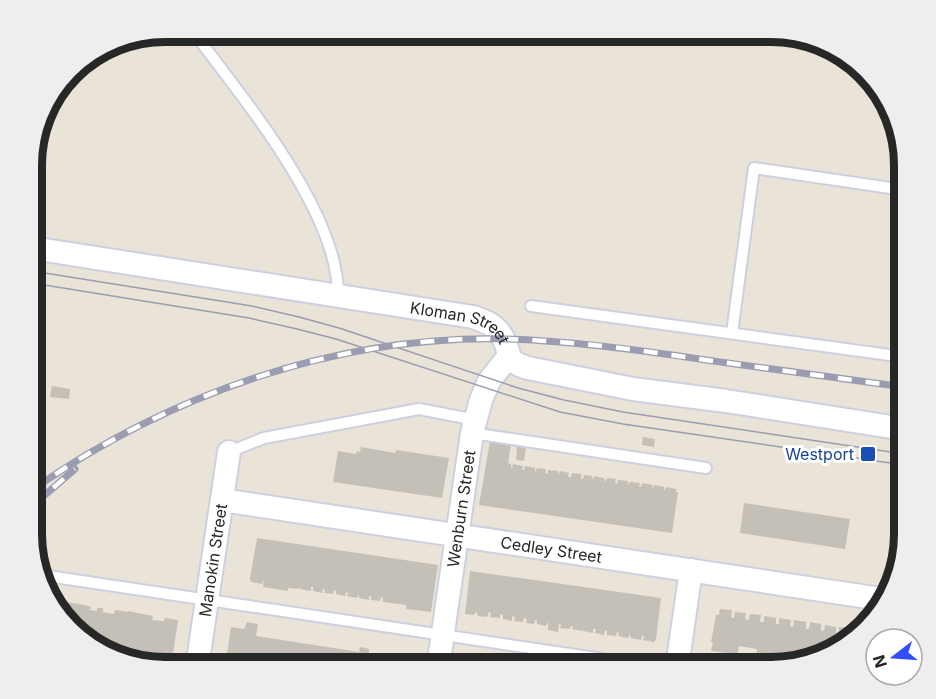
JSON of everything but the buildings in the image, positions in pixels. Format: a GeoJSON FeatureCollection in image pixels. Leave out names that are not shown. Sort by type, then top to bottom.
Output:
{"type":"FeatureCollection","features":[{"type":"Feature","properties":{"kind":"street","name":"Kloman Street"},"geometry":{"type":"LineString","coordinates":[[42,250],[473,316],[488,322],[496,329],[504,339],[508,357],[517,365],[528,368],[633,389],[894,427]]}},
{"type":"Feature","properties":{"kind":"street","name":"Wenburn Street"},"geometry":{"type":"LineString","coordinates":[[439,657],[472,433],[489,381],[508,357]]}},
{"type":"Feature","properties":{"kind":"street","name":"Manokin Street"},"geometry":{"type":"LineString","coordinates":[[198,657],[229,452]]}},
{"type":"Feature","properties":{"kind":"street","name":"Cedley Street"},"geometry":{"type":"LineString","coordinates":[[222,500],[876,598]]}},
{"type":"Feature","properties":{"kind":"street"},"geometry":{"type":"LineString","coordinates":[[679,657],[691,570]]}},
{"type":"Feature","properties":{"kind":"lane"},"geometry":{"type":"LineString","coordinates":[[201,42],[297,178],[316,214],[332,255],[338,282],[338,296]]}},
{"type":"Feature","properties":{"kind":"lane"},"geometry":{"type":"LineString","coordinates":[[732,333],[754,168],[894,189]]}},
{"type":"Feature","properties":{"kind":"lane"},"geometry":{"type":"LineString","coordinates":[[531,306],[894,356]]}},
{"type":"Feature","properties":{"kind":"lane"},"geometry":{"type":"LineString","coordinates":[[229,452],[264,438],[419,409],[466,418],[472,433],[706,468]]}},
{"type":"Feature","properties":{"kind":"lane"},"geometry":{"type":"LineString","coordinates":[[50,576],[585,657]]}},
{"type":"Feature","properties":{"kind":"tram line"},"geometry":{"type":"LineString","coordinates":[[42,273],[252,306],[299,317],[339,328],[518,388],[564,400],[623,412],[894,453]]}},
{"type":"Feature","properties":{"kind":"tram line"},"geometry":{"type":"LineString","coordinates":[[42,285],[249,318],[297,329],[336,339],[560,412],[623,424],[894,464]]}},
{"type":"Feature","properties":{"kind":"railway"},"geometry":{"type":"LineString","coordinates":[[42,484],[140,425],[198,399],[257,377],[318,360],[380,347],[443,340],[506,339],[556,342],[631,349],[894,386]]}},
{"type":"Feature","properties":{"kind":"railway"},"geometry":{"type":"LineString","coordinates":[[42,497],[75,469]]}},
{"type":"Feature","properties":{"kind":"place","name":"Westport"},"geometry":{"type":"Point","coordinates":[868,454]}}]}
